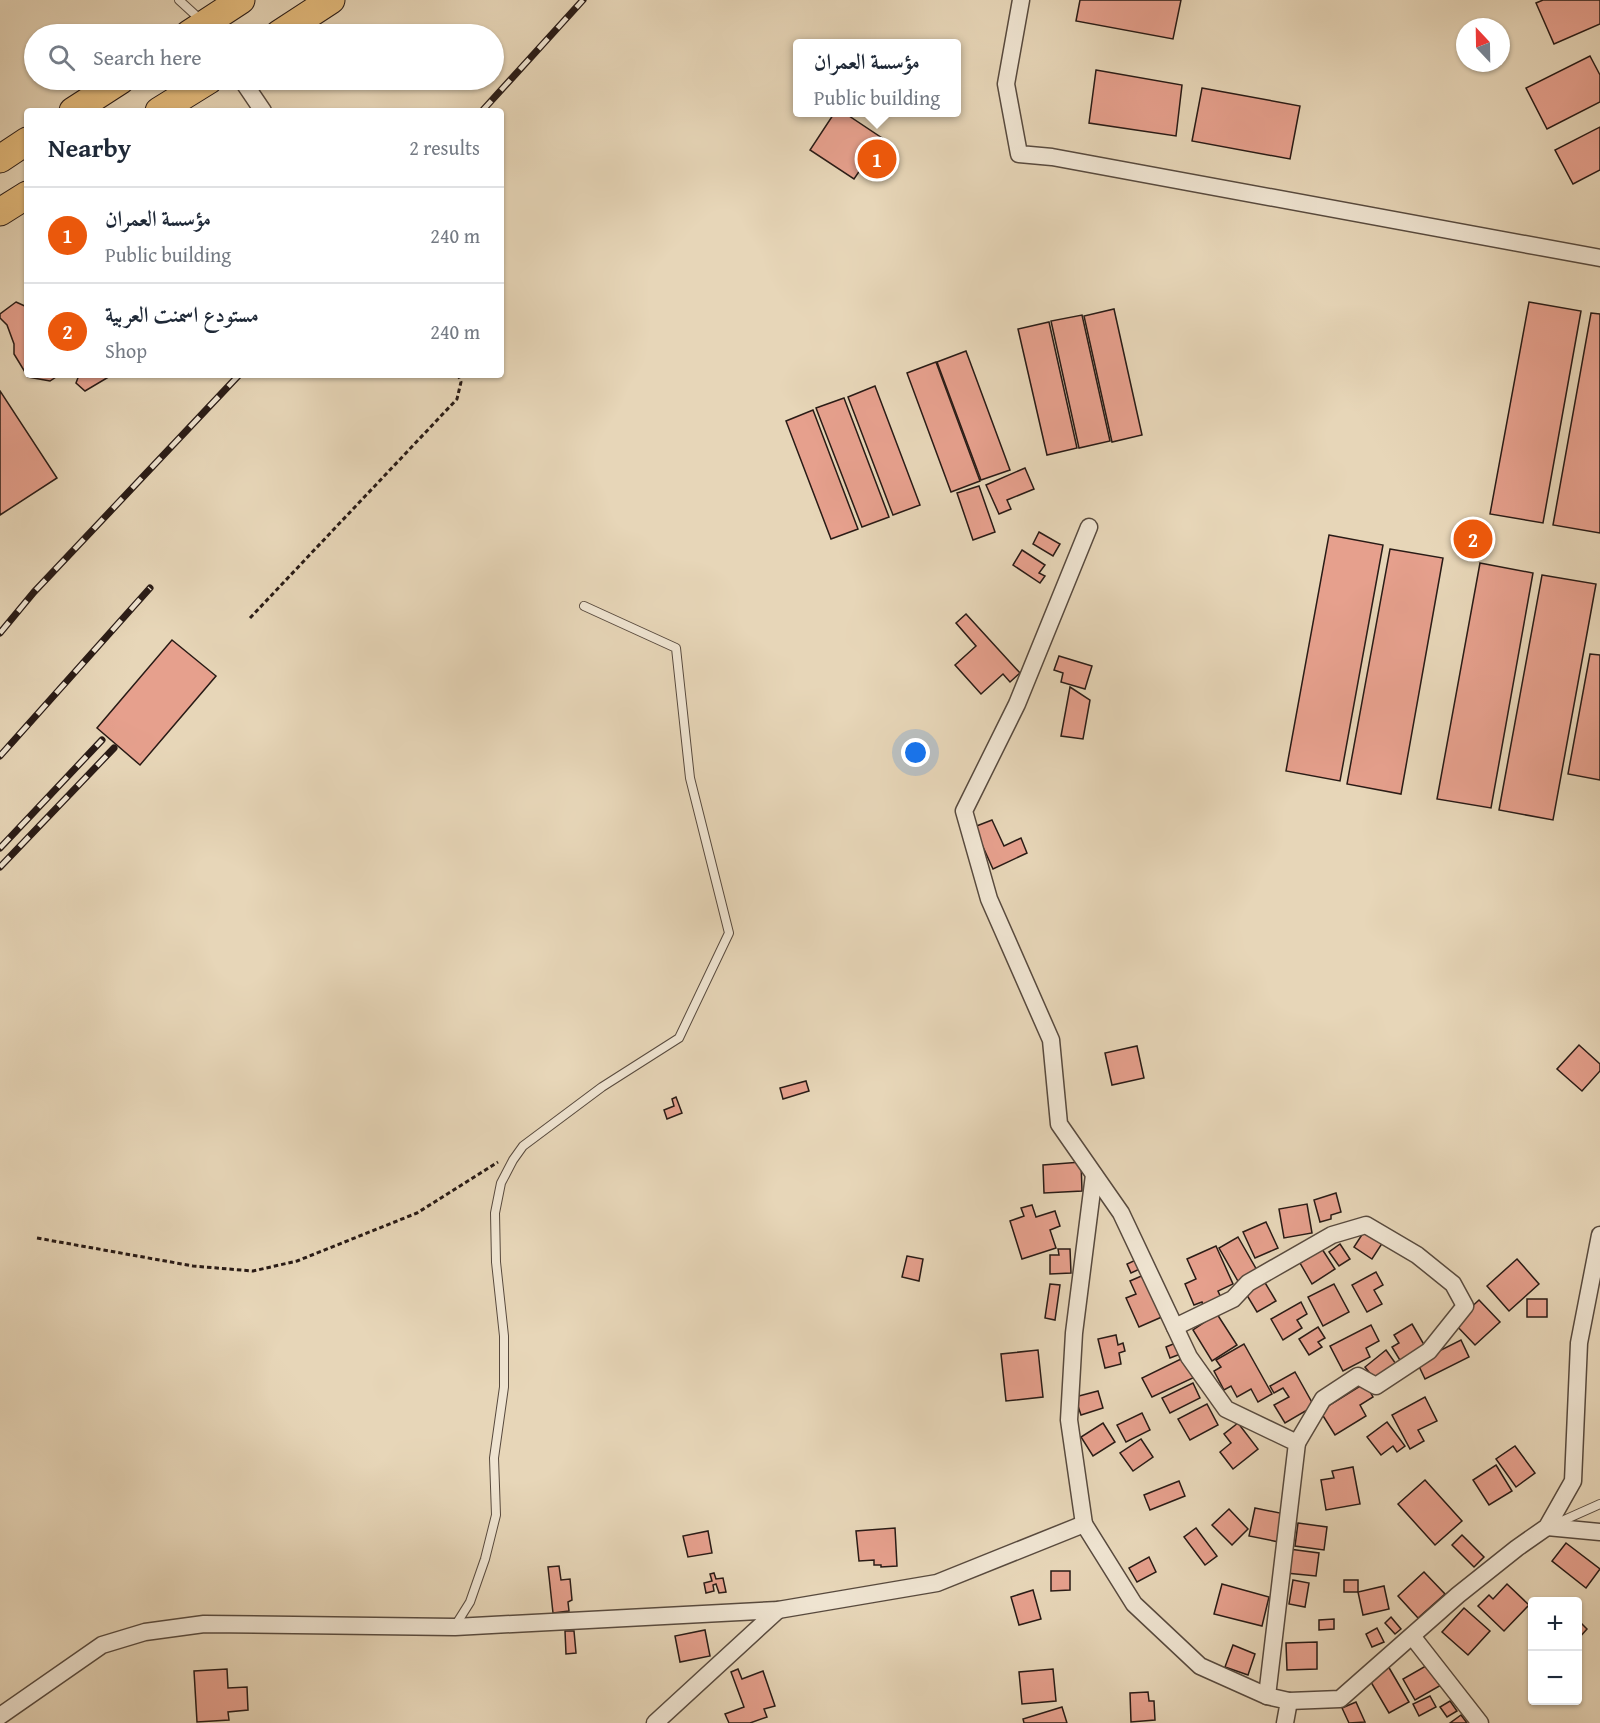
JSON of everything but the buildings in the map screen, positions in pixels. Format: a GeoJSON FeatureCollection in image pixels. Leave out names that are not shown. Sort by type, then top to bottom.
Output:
{"type":"FeatureCollection","features":[{"type":"Feature","properties":{"kind":"main road"},"geometry":{"type":"LineString","coordinates":[[211,24],[241,0]]}},
{"type":"Feature","properties":{"kind":"main road"},"geometry":{"type":"LineString","coordinates":[[294,24],[331,0]]}},
{"type":"Feature","properties":{"kind":"main road"},"geometry":{"type":"LineString","coordinates":[[78,108],[106,90]]}},
{"type":"Feature","properties":{"kind":"main road"},"geometry":{"type":"LineString","coordinates":[[164,108],[193,90]]}},
{"type":"Feature","properties":{"kind":"main road"},"geometry":{"type":"LineString","coordinates":[[0,159],[24,143]]}},
{"type":"Feature","properties":{"kind":"main road"},"geometry":{"type":"LineString","coordinates":[[0,212],[24,197]]}},
{"type":"Feature","properties":{"kind":"street"},"geometry":{"type":"LineString","coordinates":[[1021,0],[1006,84],[1019,154],[1052,157],[1600,258]]}},
{"type":"Feature","properties":{"kind":"street"},"geometry":{"type":"LineString","coordinates":[[249,90],[261,108]]}},
{"type":"Feature","properties":{"kind":"street"},"geometry":{"type":"LineString","coordinates":[[1089,527],[1017,704],[964,811],[989,899],[1051,1040],[1059,1124],[1121,1213],[1189,1357],[1226,1409],[1297,1443]]}},
{"type":"Feature","properties":{"kind":"street"},"geometry":{"type":"LineString","coordinates":[[1094,1175],[1074,1333],[1069,1420],[1084,1524],[1134,1604],[1200,1666],[1267,1696],[1289,1701],[1340,1699],[1458,1595],[1547,1527],[1573,1481],[1579,1343],[1600,1235]]}},
{"type":"Feature","properties":{"kind":"street"},"geometry":{"type":"LineString","coordinates":[[1175,1327],[1233,1299],[1248,1283],[1332,1235],[1366,1225],[1418,1255],[1453,1284],[1465,1306],[1430,1352],[1376,1386],[1358,1376],[1323,1399],[1297,1443],[1267,1696]]}},
{"type":"Feature","properties":{"kind":"street"},"geometry":{"type":"LineString","coordinates":[[0,1716],[102,1645],[145,1632],[204,1624],[455,1627],[778,1610],[937,1583],[1084,1524]]}},
{"type":"Feature","properties":{"kind":"street"},"geometry":{"type":"LineString","coordinates":[[1547,1527],[1600,1532]]}},
{"type":"Feature","properties":{"kind":"street"},"geometry":{"type":"LineString","coordinates":[[655,1723],[778,1610]]}},
{"type":"Feature","properties":{"kind":"street"},"geometry":{"type":"LineString","coordinates":[[1412,1636],[1480,1723]]}},
{"type":"Feature","properties":{"kind":"street"},"geometry":{"type":"LineString","coordinates":[[1285,1723],[1289,1701]]}},
{"type":"Feature","properties":{"kind":"lane"},"geometry":{"type":"LineString","coordinates":[[179,0],[197,24]]}},
{"type":"Feature","properties":{"kind":"lane"},"geometry":{"type":"LineString","coordinates":[[455,1627],[470,1602],[485,1559],[496,1515],[494,1458],[504,1387],[504,1346],[496,1262],[495,1213],[501,1183],[523,1146],[603,1087],[679,1038],[729,933],[690,778],[676,648],[584,606]]}},
{"type":"Feature","properties":{"kind":"lane"},"geometry":{"type":"LineString","coordinates":[[1547,1527],[1600,1504]]}},
{"type":"Feature","properties":{"kind":"path"},"geometry":{"type":"LineString","coordinates":[[250,618],[457,399],[461,382],[459,378]]}},
{"type":"Feature","properties":{"kind":"path"},"geometry":{"type":"LineString","coordinates":[[37,1238],[193,1266],[253,1271],[297,1261],[417,1213],[523,1146]]}},
{"type":"Feature","properties":{"kind":"railway"},"geometry":{"type":"LineString","coordinates":[[504,87],[583,0]]}},
{"type":"Feature","properties":{"kind":"railway"},"geometry":{"type":"LineString","coordinates":[[485,108],[501,90]]}},
{"type":"Feature","properties":{"kind":"railway"},"geometry":{"type":"LineString","coordinates":[[0,633],[34,592],[236,378]]}},
{"type":"Feature","properties":{"kind":"railway"},"geometry":{"type":"LineString","coordinates":[[0,756],[150,588]]}},
{"type":"Feature","properties":{"kind":"railway"},"geometry":{"type":"LineString","coordinates":[[0,848],[102,740]]}},
{"type":"Feature","properties":{"kind":"railway"},"geometry":{"type":"LineString","coordinates":[[0,867],[114,748]]}},
{"type":"Feature","properties":{"kind":"place","name":"مؤسسة العمران"},"geometry":{"type":"Point","coordinates":[877,159]}},
{"type":"Feature","properties":{"kind":"place","name":"مستودع اسمنت العربية"},"geometry":{"type":"Point","coordinates":[1473,539]}}]}
